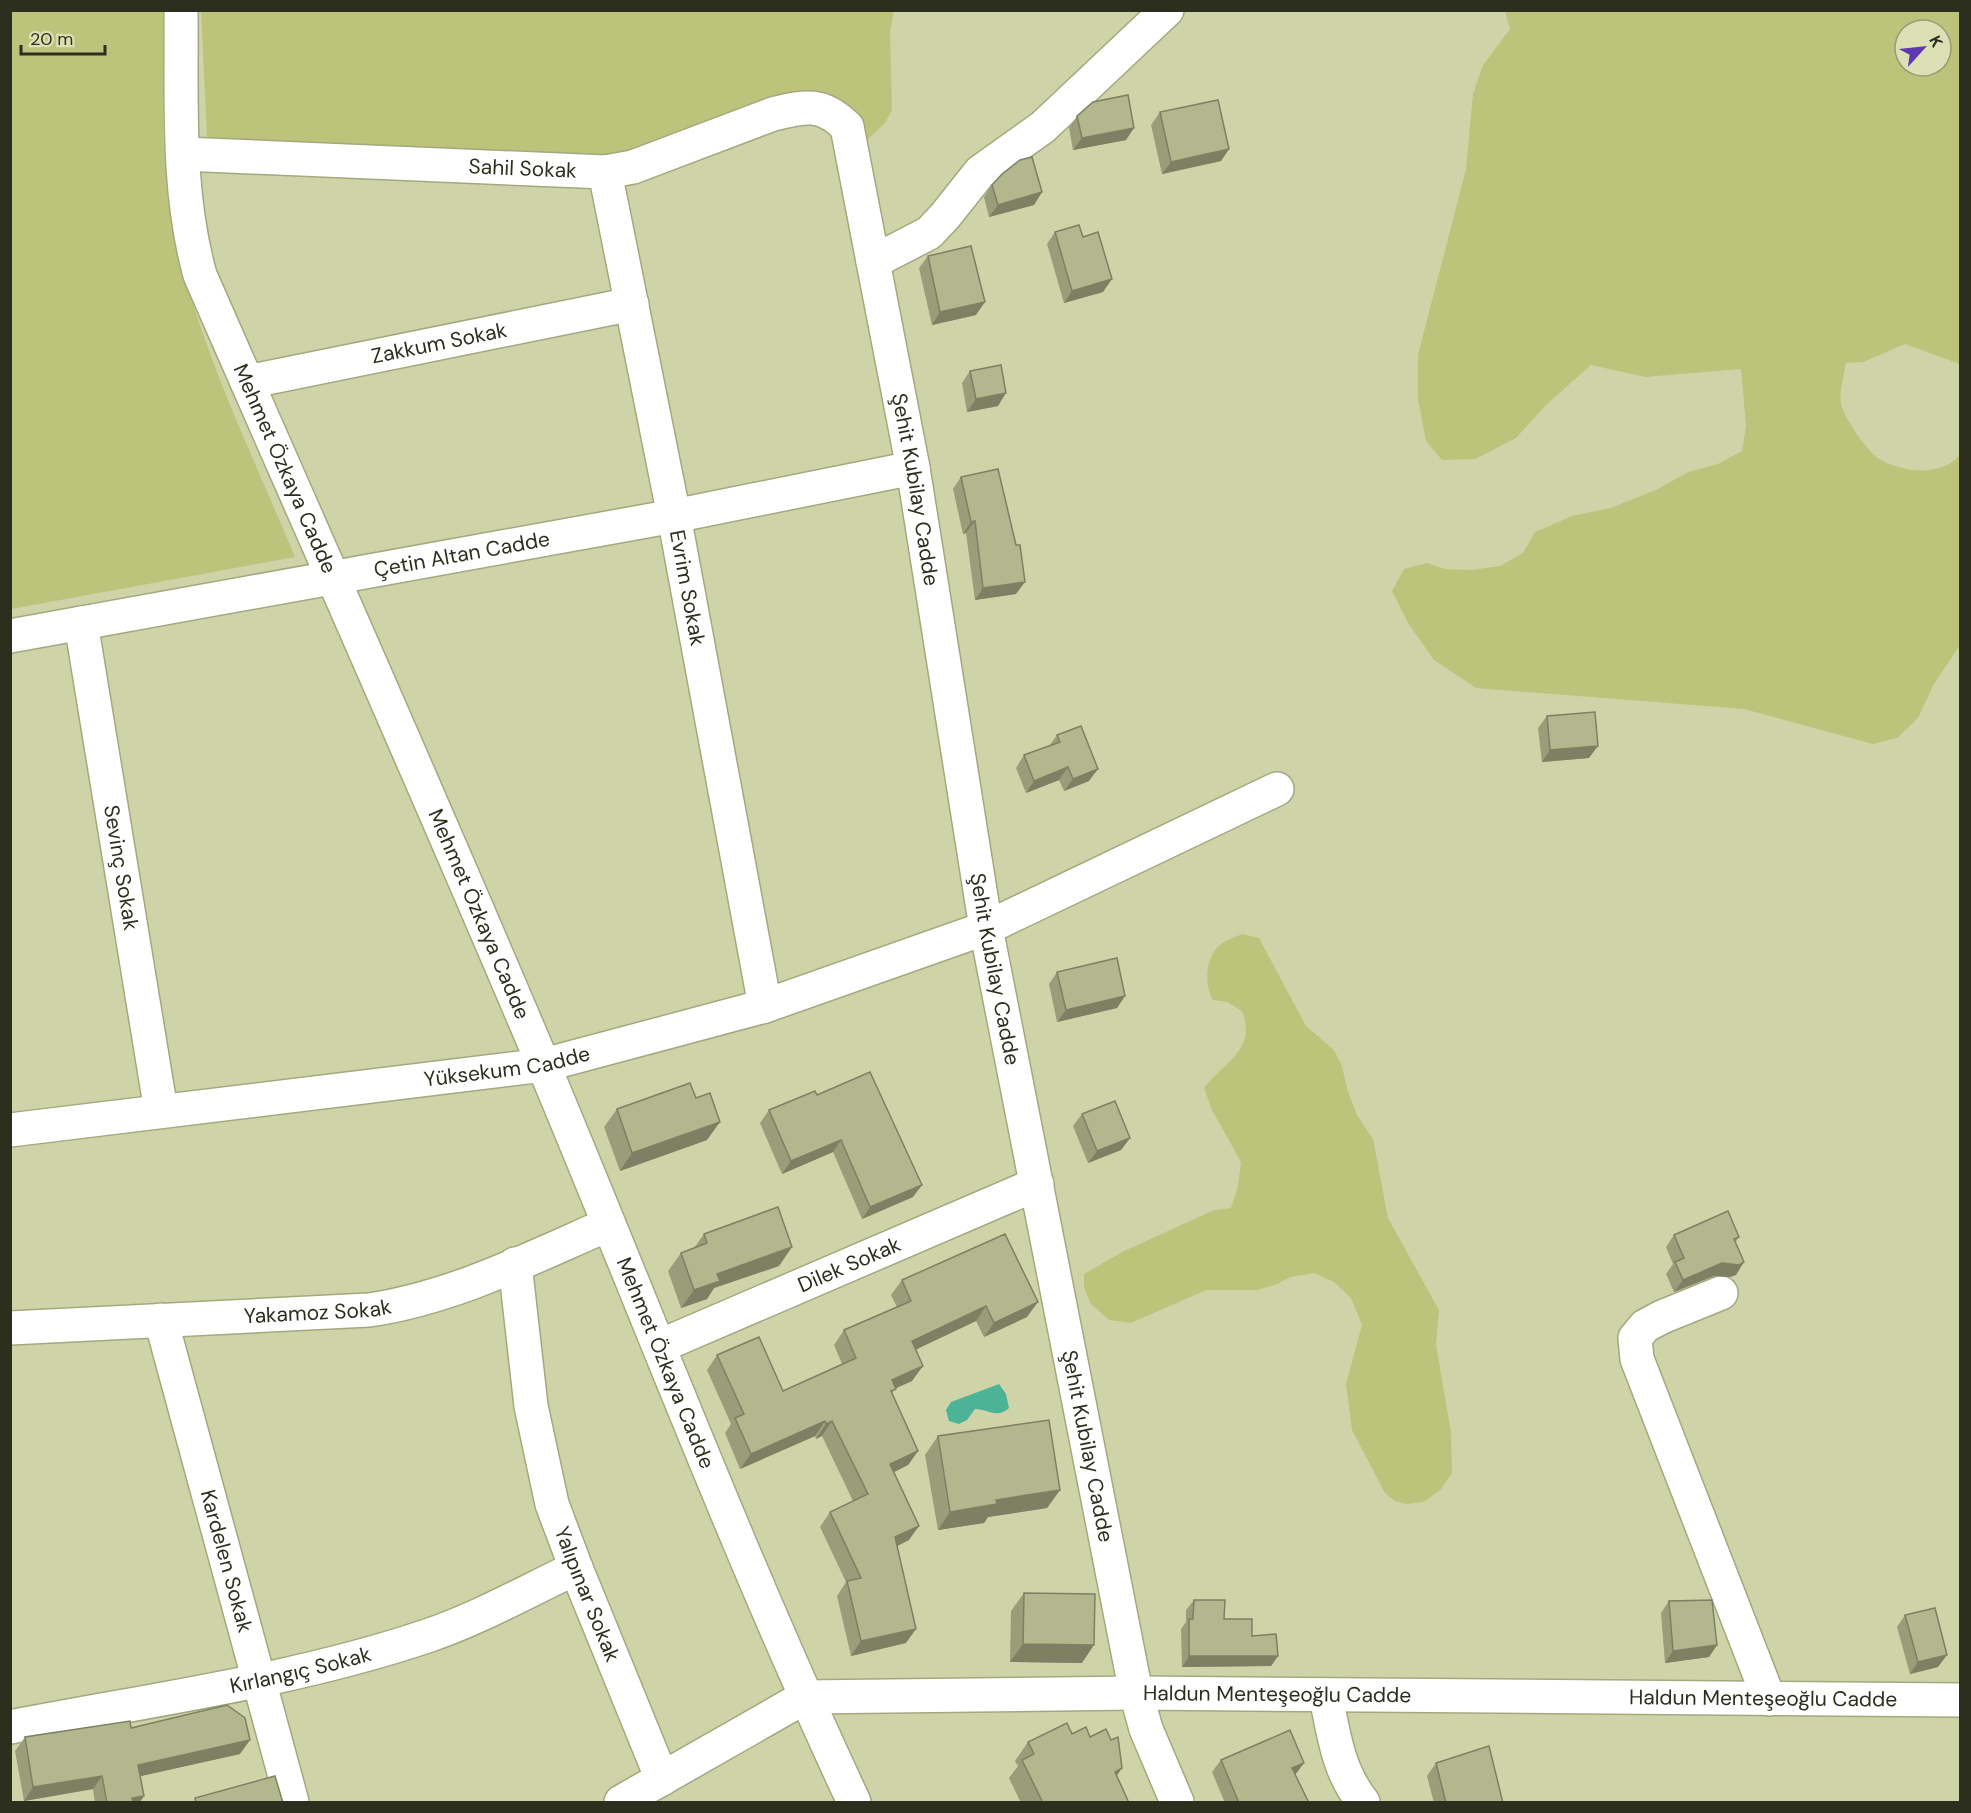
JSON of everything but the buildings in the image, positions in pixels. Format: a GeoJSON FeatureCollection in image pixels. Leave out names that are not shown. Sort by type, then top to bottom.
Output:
{"type":"FeatureCollection","features":[{"type":"Feature","properties":{"kind":"street","name":"Mehmet Özkaya Cadde"},"geometry":{"type":"LineString","coordinates":[[181,10],[186,214],[200,275],[544,1065],[607,1225],[660,1346],[805,1697],[854,1803]]}},
{"type":"Feature","properties":{"kind":"street"},"geometry":{"type":"LineString","coordinates":[[873,262],[928,232],[945,216],[980,172],[1043,127],[1167,10]]}},
{"type":"Feature","properties":{"kind":"street","name":"Sahil Sokak"},"geometry":{"type":"LineString","coordinates":[[183,154],[605,172],[633,167],[773,114],[797,108],[817,107],[833,113],[847,127]]}},
{"type":"Feature","properties":{"kind":"street","name":"Şehit Kubilay Cadde"},"geometry":{"type":"LineString","coordinates":[[847,127],[913,468],[986,928],[1136,1693],[1146,1729],[1177,1803]]}},
{"type":"Feature","properties":{"kind":"street","name":"Evrim Sokak"},"geometry":{"type":"LineString","coordinates":[[605,172],[674,516],[765,1006]]}},
{"type":"Feature","properties":{"kind":"street","name":"Zakkum Sokak"},"geometry":{"type":"LineString","coordinates":[[247,382],[632,304]]}},
{"type":"Feature","properties":{"kind":"street","name":"Çetin Altan Cadde"},"geometry":{"type":"LineString","coordinates":[[10,636],[674,516],[913,468]]}},
{"type":"Feature","properties":{"kind":"street","name":"Sevinç Sokak"},"geometry":{"type":"LineString","coordinates":[[81,623],[161,1111]]}},
{"type":"Feature","properties":{"kind":"street","name":"Yüksekum Cadde"},"geometry":{"type":"LineString","coordinates":[[10,1130],[544,1065],[765,1006],[986,928],[1277,789]]}},
{"type":"Feature","properties":{"kind":"street","name":"Dilek Sokak"},"geometry":{"type":"LineString","coordinates":[[660,1346],[1037,1184]]}},
{"type":"Feature","properties":{"kind":"street","name":"Yakamoz Sokak"},"geometry":{"type":"LineString","coordinates":[[10,1328],[369,1310],[395,1306],[423,1299],[515,1264],[607,1225]]}},
{"type":"Feature","properties":{"kind":"street","name":"Yalıpınar Sokak"},"geometry":{"type":"LineString","coordinates":[[515,1264],[531,1406],[552,1504],[662,1779]]}},
{"type":"Feature","properties":{"kind":"street"},"geometry":{"type":"LineString","coordinates":[[1721,1293],[1645,1326],[1635,1338],[1637,1359],[1769,1699]]}},
{"type":"Feature","properties":{"kind":"street","name":"Kardelen Sokak"},"geometry":{"type":"LineString","coordinates":[[161,1320],[292,1803]]}},
{"type":"Feature","properties":{"kind":"street","name":"Kırlangıç Sokak"},"geometry":{"type":"LineString","coordinates":[[10,1727],[332,1664],[429,1635],[576,1568]]}},
{"type":"Feature","properties":{"kind":"street","name":"Haldun Menteşeoğlu Cadde"},"geometry":{"type":"LineString","coordinates":[[621,1803],[805,1697],[1136,1693],[1960,1700]]}},
{"type":"Feature","properties":{"kind":"street"},"geometry":{"type":"LineString","coordinates":[[1326,1696],[1339,1762],[1350,1787],[1362,1803]]}},
{"type":"Feature","properties":{"kind":"green space"},"geometry":{"type":"Polygon","coordinates":[[[11,11],[163,11],[165,165],[167,190],[180,259],[207,346],[295,557],[11,609],[11,11]]]}},
{"type":"Feature","properties":{"kind":"green space"},"geometry":{"type":"Polygon","coordinates":[[[201,11],[894,11],[890,31],[892,110],[885,123],[864,143],[842,111],[827,95],[811,90],[789,93],[732,111],[633,154],[601,160],[207,137],[201,11]]]}},
{"type":"Feature","properties":{"kind":"green space"},"geometry":{"type":"Polygon","coordinates":[[[1505,11],[1960,11],[1960,364],[1905,344],[1863,362],[1846,363],[1841,394],[1843,410],[1856,434],[1878,458],[1898,467],[1932,470],[1943,467],[1960,455],[1960,645],[1934,684],[1918,718],[1897,738],[1873,744],[1744,709],[1476,688],[1434,660],[1408,623],[1392,591],[1404,569],[1427,563],[1445,569],[1471,570],[1500,566],[1523,553],[1535,532],[1572,516],[1611,508],[1658,489],[1688,472],[1718,464],[1742,451],[1746,426],[1741,369],[1645,377],[1591,365],[1545,406],[1516,438],[1475,459],[1442,460],[1426,441],[1418,399],[1418,355],[1466,169],[1473,94],[1483,65],[1510,29],[1505,11]]]}},
{"type":"Feature","properties":{"kind":"green space"},"geometry":{"type":"Polygon","coordinates":[[[1242,934],[1259,938],[1306,1026],[1334,1050],[1342,1066],[1347,1089],[1357,1115],[1373,1139],[1388,1218],[1439,1310],[1436,1345],[1451,1432],[1452,1473],[1441,1489],[1424,1502],[1406,1504],[1395,1501],[1385,1493],[1352,1430],[1346,1384],[1362,1325],[1351,1298],[1334,1282],[1314,1273],[1291,1277],[1257,1290],[1206,1290],[1131,1323],[1109,1320],[1091,1304],[1084,1287],[1084,1274],[1122,1252],[1214,1210],[1231,1208],[1238,1186],[1241,1162],[1212,1110],[1204,1088],[1242,1045],[1246,1024],[1242,1011],[1227,1002],[1213,1000],[1208,987],[1207,971],[1215,950],[1242,934]]]}},
{"type":"Feature","properties":{"kind":"water"},"geometry":{"type":"Polygon","coordinates":[[[999,1384],[1006,1394],[1009,1408],[1005,1411],[996,1413],[975,1409],[967,1420],[959,1424],[949,1421],[946,1410],[951,1402],[999,1384]]]}}]}
